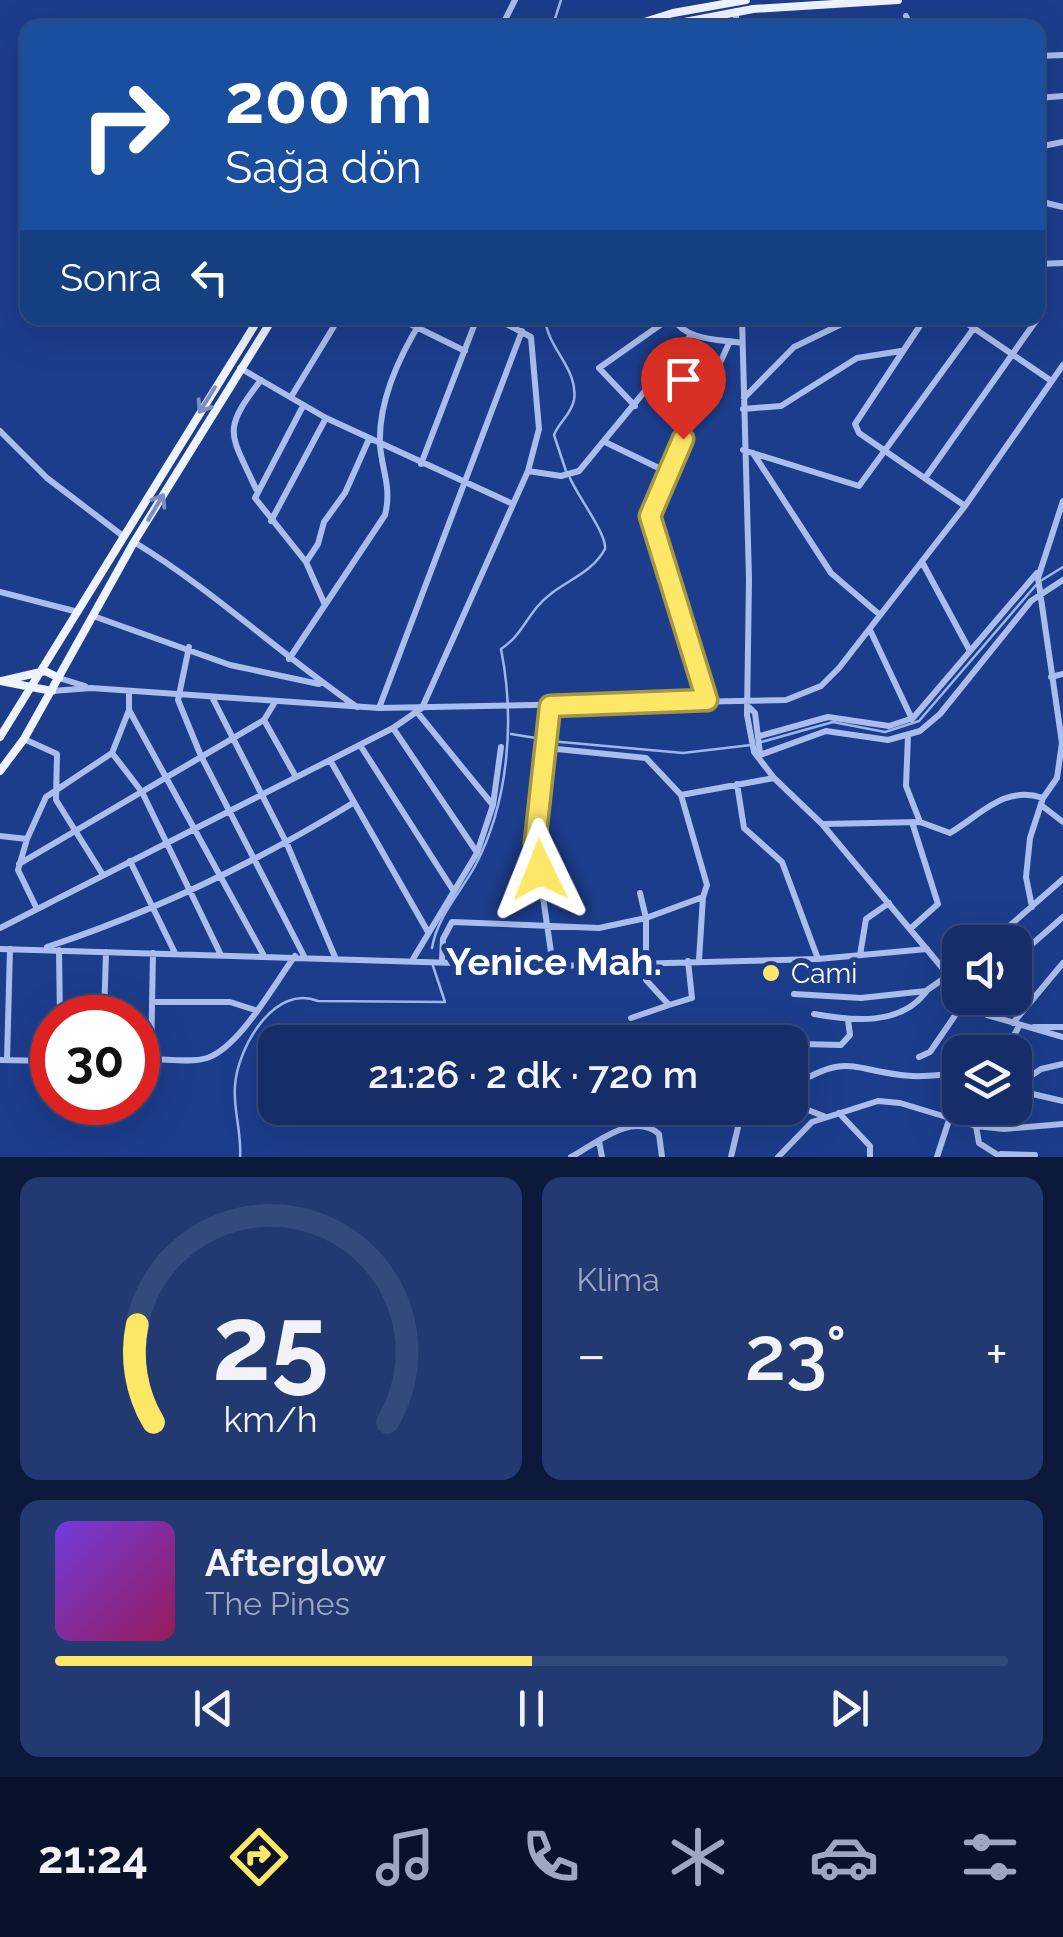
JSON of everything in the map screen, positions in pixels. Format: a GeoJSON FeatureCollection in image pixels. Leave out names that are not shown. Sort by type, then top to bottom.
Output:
{"type":"FeatureCollection","features":[{"type":"Feature","properties":{"kind":"main road"},"geometry":{"type":"LineString","coordinates":[[649,20],[746,0]]}},
{"type":"Feature","properties":{"kind":"main road"},"geometry":{"type":"LineString","coordinates":[[698,20],[736,13],[898,0]]}},
{"type":"Feature","properties":{"kind":"main road"},"geometry":{"type":"LineString","coordinates":[[0,737],[256,325]]}},
{"type":"Feature","properties":{"kind":"main road"},"geometry":{"type":"LineString","coordinates":[[0,772],[96,617],[134,542],[268,325]]}},
{"type":"Feature","properties":{"kind":"main road"},"geometry":{"type":"LineString","coordinates":[[1,681],[38,672],[60,678]]}},
{"type":"Feature","properties":{"kind":"main road"},"geometry":{"type":"LineString","coordinates":[[1,681],[52,690]]}},
{"type":"Feature","properties":{"kind":"street"},"geometry":{"type":"LineString","coordinates":[[735,1],[736,20]]}},
{"type":"Feature","properties":{"kind":"street"},"geometry":{"type":"LineString","coordinates":[[906,16],[908,20]]}},
{"type":"Feature","properties":{"kind":"street"},"geometry":{"type":"LineString","coordinates":[[290,398],[335,325]]}},
{"type":"Feature","properties":{"kind":"street"},"geometry":{"type":"LineString","coordinates":[[413,325],[465,351]]}},
{"type":"Feature","properties":{"kind":"street"},"geometry":{"type":"LineString","coordinates":[[421,464],[474,325]]}},
{"type":"Feature","properties":{"kind":"street"},"geometry":{"type":"LineString","coordinates":[[0,928],[393,728],[420,710],[528,471],[539,428],[534,348],[522,331],[510,325]]}},
{"type":"Feature","properties":{"kind":"street"},"geometry":{"type":"LineString","coordinates":[[636,406],[599,368],[662,325]]}},
{"type":"Feature","properties":{"kind":"street"},"geometry":{"type":"LineString","coordinates":[[676,325],[690,335],[742,343]]}},
{"type":"Feature","properties":{"kind":"street"},"geometry":{"type":"LineString","coordinates":[[742,325],[750,706],[747,715],[758,738],[759,752],[774,778],[822,824],[942,968]]}},
{"type":"Feature","properties":{"kind":"street"},"geometry":{"type":"LineString","coordinates":[[743,399],[794,347],[840,325]]}},
{"type":"Feature","properties":{"kind":"street"},"geometry":{"type":"LineString","coordinates":[[920,325],[856,419],[859,433],[965,506]]}},
{"type":"Feature","properties":{"kind":"street"},"geometry":{"type":"LineString","coordinates":[[970,325],[1050,380]]}},
{"type":"Feature","properties":{"kind":"street"},"geometry":{"type":"LineString","coordinates":[[925,478],[1033,325]]}},
{"type":"Feature","properties":{"kind":"street"},"geometry":{"type":"LineString","coordinates":[[289,660],[385,515],[390,492],[380,444],[398,362],[417,327]]}},
{"type":"Feature","properties":{"kind":"street"},"geometry":{"type":"LineString","coordinates":[[743,450],[854,486],[888,452],[974,328]]}},
{"type":"Feature","properties":{"kind":"street"},"geometry":{"type":"LineString","coordinates":[[379,708],[522,331]]}},
{"type":"Feature","properties":{"kind":"street"},"geometry":{"type":"LineString","coordinates":[[528,471],[561,476],[579,472],[690,335]]}},
{"type":"Feature","properties":{"kind":"street"},"geometry":{"type":"LineString","coordinates":[[707,700],[650,516],[730,341]]}},
{"type":"Feature","properties":{"kind":"street"},"geometry":{"type":"LineString","coordinates":[[743,409],[780,406],[857,358],[902,351]]}},
{"type":"Feature","properties":{"kind":"street"},"geometry":{"type":"LineString","coordinates":[[52,690],[91,688],[420,710],[707,700],[750,706],[786,700],[821,686],[870,630],[965,506],[1063,365]]}},
{"type":"Feature","properties":{"kind":"street"},"geometry":{"type":"LineString","coordinates":[[240,368],[326,418],[513,504]]}},
{"type":"Feature","properties":{"kind":"street"},"geometry":{"type":"LineString","coordinates":[[257,490],[231,429],[236,414],[261,380]]}},
{"type":"Feature","properties":{"kind":"street"},"geometry":{"type":"LineString","coordinates":[[302,406],[255,498],[306,562],[325,606]]}},
{"type":"Feature","properties":{"kind":"street"},"geometry":{"type":"LineString","coordinates":[[271,521],[326,418]]}},
{"type":"Feature","properties":{"kind":"street"},"geometry":{"type":"LineString","coordinates":[[0,431],[47,478],[123,536]]}},
{"type":"Feature","properties":{"kind":"street"},"geometry":{"type":"LineString","coordinates":[[306,562],[318,544],[324,522],[345,494],[369,438]]}},
{"type":"Feature","properties":{"kind":"street"},"geometry":{"type":"LineString","coordinates":[[606,442],[667,472]]}},
{"type":"Feature","properties":{"kind":"street"},"geometry":{"type":"LineString","coordinates":[[753,452],[832,573],[881,616]]}},
{"type":"Feature","properties":{"kind":"street"},"geometry":{"type":"LineString","coordinates":[[1032,907],[1028,858],[1042,801],[1060,777],[1062,743],[1038,575],[1063,500]]}},
{"type":"Feature","properties":{"kind":"street"},"geometry":{"type":"LineString","coordinates":[[134,542],[202,586],[289,660],[358,708]]}},
{"type":"Feature","properties":{"kind":"street"},"geometry":{"type":"LineString","coordinates":[[922,562],[970,651]]}},
{"type":"Feature","properties":{"kind":"street"},"geometry":{"type":"LineString","coordinates":[[758,738],[828,717],[889,726],[912,718],[1038,575]]}},
{"type":"Feature","properties":{"kind":"street"},"geometry":{"type":"LineString","coordinates":[[1048,590],[1063,580]]}},
{"type":"Feature","properties":{"kind":"street"},"geometry":{"type":"LineString","coordinates":[[1039,590],[1063,590]]}},
{"type":"Feature","properties":{"kind":"street"},"geometry":{"type":"LineString","coordinates":[[759,752],[831,730],[882,740],[908,736],[936,719],[1039,590]]}},
{"type":"Feature","properties":{"kind":"street"},"geometry":{"type":"LineString","coordinates":[[0,592],[78,612]]}},
{"type":"Feature","properties":{"kind":"street"},"geometry":{"type":"LineString","coordinates":[[96,617],[189,647],[230,666],[325,685]]}},
{"type":"Feature","properties":{"kind":"street"},"geometry":{"type":"LineString","coordinates":[[870,630],[912,718]]}},
{"type":"Feature","properties":{"kind":"street"},"geometry":{"type":"LineString","coordinates":[[189,647],[178,695],[201,756],[304,956]]}},
{"type":"Feature","properties":{"kind":"street"},"geometry":{"type":"LineString","coordinates":[[1051,677],[1063,674]]}},
{"type":"Feature","properties":{"kind":"street"},"geometry":{"type":"LineString","coordinates":[[60,678],[91,688]]}},
{"type":"Feature","properties":{"kind":"street"},"geometry":{"type":"LineString","coordinates":[[37,909],[19,864],[26,839],[46,797],[112,753],[129,710],[129,691]]}},
{"type":"Feature","properties":{"kind":"street"},"geometry":{"type":"LineString","coordinates":[[212,697],[286,844],[335,957]]}},
{"type":"Feature","properties":{"kind":"street"},"geometry":{"type":"LineString","coordinates":[[19,864],[264,720],[275,702]]}},
{"type":"Feature","properties":{"kind":"street"},"geometry":{"type":"LineString","coordinates":[[550,706],[535,842],[553,966]]}},
{"type":"Feature","properties":{"kind":"street"},"geometry":{"type":"LineString","coordinates":[[129,710],[197,827],[264,955]]}},
{"type":"Feature","properties":{"kind":"street"},"geometry":{"type":"LineString","coordinates":[[420,710],[493,805]]}},
{"type":"Feature","properties":{"kind":"street"},"geometry":{"type":"LineString","coordinates":[[264,720],[296,777]]}},
{"type":"Feature","properties":{"kind":"street"},"geometry":{"type":"LineString","coordinates":[[393,728],[477,853]]}},
{"type":"Feature","properties":{"kind":"street"},"geometry":{"type":"LineString","coordinates":[[908,736],[906,786],[938,904],[910,929]]}},
{"type":"Feature","properties":{"kind":"street"},"geometry":{"type":"LineString","coordinates":[[24,738],[56,754],[56,800],[103,875]]}},
{"type":"Feature","properties":{"kind":"street"},"geometry":{"type":"LineString","coordinates":[[360,745],[453,890]]}},
{"type":"Feature","properties":{"kind":"street"},"geometry":{"type":"LineString","coordinates":[[547,746],[646,758],[682,795],[706,885],[699,960]]}},
{"type":"Feature","properties":{"kind":"street"},"geometry":{"type":"LineString","coordinates":[[413,959],[477,853],[493,805],[501,747]]}},
{"type":"Feature","properties":{"kind":"street"},"geometry":{"type":"LineString","coordinates":[[112,753],[142,792],[220,953]]}},
{"type":"Feature","properties":{"kind":"street"},"geometry":{"type":"LineString","coordinates":[[330,760],[392,863],[428,933]]}},
{"type":"Feature","properties":{"kind":"street"},"geometry":{"type":"LineString","coordinates":[[682,795],[774,778]]}},
{"type":"Feature","properties":{"kind":"street"},"geometry":{"type":"LineString","coordinates":[[736,784],[744,828],[782,862],[818,958]]}},
{"type":"Feature","properties":{"kind":"street"},"geometry":{"type":"LineString","coordinates":[[822,824],[916,822],[950,833],[998,799],[1026,794],[1042,801],[1063,822]]}},
{"type":"Feature","properties":{"kind":"street"},"geometry":{"type":"LineString","coordinates":[[41,949],[222,879],[353,803]]}},
{"type":"Feature","properties":{"kind":"street"},"geometry":{"type":"LineString","coordinates":[[0,836],[26,839]]}},
{"type":"Feature","properties":{"kind":"street"},"geometry":{"type":"LineString","coordinates":[[130,861],[175,953]]}},
{"type":"Feature","properties":{"kind":"street"},"geometry":{"type":"LineString","coordinates":[[1011,925],[1063,879]]}},
{"type":"Feature","properties":{"kind":"street"},"geometry":{"type":"LineString","coordinates":[[640,893],[646,918],[646,980],[669,1006]]}},
{"type":"Feature","properties":{"kind":"street"},"geometry":{"type":"LineString","coordinates":[[442,960],[443,939],[452,922],[599,928],[646,918],[703,897]]}},
{"type":"Feature","properties":{"kind":"street"},"geometry":{"type":"LineString","coordinates":[[860,955],[866,919],[889,904]]}},
{"type":"Feature","properties":{"kind":"street"},"geometry":{"type":"LineString","coordinates":[[1032,945],[1063,918]]}},
{"type":"Feature","properties":{"kind":"street"},"geometry":{"type":"LineString","coordinates":[[0,949],[553,966],[818,958],[927,949]]}},
{"type":"Feature","properties":{"kind":"street"},"geometry":{"type":"LineString","coordinates":[[10,949],[4,1060],[30,1061]]}},
{"type":"Feature","properties":{"kind":"street"},"geometry":{"type":"LineString","coordinates":[[59,950],[60,995]]}},
{"type":"Feature","properties":{"kind":"street"},"geometry":{"type":"LineString","coordinates":[[105,995],[106,952]]}},
{"type":"Feature","properties":{"kind":"street"},"geometry":{"type":"LineString","coordinates":[[153,995],[154,953]]}},
{"type":"Feature","properties":{"kind":"street"},"geometry":{"type":"LineString","coordinates":[[160,1059],[206,1059],[232,1042],[295,956]]}},
{"type":"Feature","properties":{"kind":"street"},"geometry":{"type":"LineString","coordinates":[[631,1018],[692,998],[688,960]]}},
{"type":"Feature","properties":{"kind":"street"},"geometry":{"type":"LineString","coordinates":[[1014,1035],[1063,963]]}},
{"type":"Feature","properties":{"kind":"street"},"geometry":{"type":"LineString","coordinates":[[814,1014],[848,1020],[914,1008],[926,991],[942,979]]}},
{"type":"Feature","properties":{"kind":"street"},"geometry":{"type":"LineString","coordinates":[[794,994],[860,998],[926,991]]}},
{"type":"Feature","properties":{"kind":"street"},"geometry":{"type":"LineString","coordinates":[[160,1002],[230,1002],[255,1010]]}},
{"type":"Feature","properties":{"kind":"street"},"geometry":{"type":"LineString","coordinates":[[919,1057],[930,1052],[957,1015]]}},
{"type":"Feature","properties":{"kind":"street"},"geometry":{"type":"LineString","coordinates":[[986,1015],[1063,1037]]}},
{"type":"Feature","properties":{"kind":"street"},"geometry":{"type":"LineString","coordinates":[[808,1044],[841,1045],[850,1035],[848,1020]]}},
{"type":"Feature","properties":{"kind":"street"},"geometry":{"type":"LineString","coordinates":[[1020,1025],[1063,1027]]}},
{"type":"Feature","properties":{"kind":"street"},"geometry":{"type":"LineString","coordinates":[[808,1077],[853,1063],[915,1077],[942,1075]]}},
{"type":"Feature","properties":{"kind":"street"},"geometry":{"type":"LineString","coordinates":[[1032,1074],[1063,1064]]}},
{"type":"Feature","properties":{"kind":"street"},"geometry":{"type":"LineString","coordinates":[[1032,1093],[1063,1102]]}},
{"type":"Feature","properties":{"kind":"street"},"geometry":{"type":"LineString","coordinates":[[778,1157],[812,1122],[878,1101],[900,1103],[942,1118]]}},
{"type":"Feature","properties":{"kind":"street"},"geometry":{"type":"LineString","coordinates":[[808,1110],[827,1117]]}},
{"type":"Feature","properties":{"kind":"street"},"geometry":{"type":"LineString","coordinates":[[839,1113],[870,1146],[870,1157]]}},
{"type":"Feature","properties":{"kind":"street"},"geometry":{"type":"LineString","coordinates":[[972,1125],[1004,1129],[1063,1124]]}},
{"type":"Feature","properties":{"kind":"street"},"geometry":{"type":"LineString","coordinates":[[731,1157],[739,1125]]}},
{"type":"Feature","properties":{"kind":"street"},"geometry":{"type":"LineString","coordinates":[[937,1157],[947,1125]]}},
{"type":"Feature","properties":{"kind":"street"},"geometry":{"type":"LineString","coordinates":[[976,1126],[979,1142],[1001,1156],[1035,1155]]}},
{"type":"Feature","properties":{"kind":"street"},"geometry":{"type":"LineString","coordinates":[[571,1157],[623,1128],[650,1127],[661,1137],[662,1157]]}},
{"type":"Feature","properties":{"kind":"street"},"geometry":{"type":"LineString","coordinates":[[600,1141],[602,1157]]}},
{"type":"Feature","properties":{"kind":"waterway"},"geometry":{"type":"LineString","coordinates":[[555,20],[561,0]]}},
{"type":"Feature","properties":{"kind":"waterway"},"geometry":{"type":"LineString","coordinates":[[546,325],[574,389],[572,405],[554,435],[566,471]]}},
{"type":"Feature","properties":{"kind":"waterway"},"geometry":{"type":"LineString","coordinates":[[432,948],[444,916],[486,841],[502,788],[508,703],[501,649],[545,599],[591,566],[605,549],[602,534],[570,478]]}},
{"type":"Feature","properties":{"kind":"waterway"},"geometry":{"type":"LineString","coordinates":[[1042,580],[1063,567]]}},
{"type":"Feature","properties":{"kind":"waterway"},"geometry":{"type":"LineString","coordinates":[[758,743],[833,722],[885,732],[919,721],[1036,585]]}},
{"type":"Feature","properties":{"kind":"waterway"},"geometry":{"type":"LineString","coordinates":[[511,734],[542,739]]}},
{"type":"Feature","properties":{"kind":"waterway"},"geometry":{"type":"LineString","coordinates":[[550,741],[683,753],[751,745]]}},
{"type":"Feature","properties":{"kind":"waterway"},"geometry":{"type":"LineString","coordinates":[[240,1157],[237,1071],[251,1038],[273,1010],[302,998],[445,1002],[433,966]]}},
{"type":"Feature","properties":{"kind":"place","name":"Cami"},"geometry":{"type":"Point","coordinates":[771,973]}},
{"type":"Feature","properties":{"kind":"district","name":"Yenice Mah."},"geometry":{"type":"Point","coordinates":[554,962]}},
{"type":"Feature","properties":{"kind":"route"},"geometry":{"type":"LineString","coordinates":[[540,870],[535,842],[550,706],[707,700],[650,516],[683,439]]}}]}
